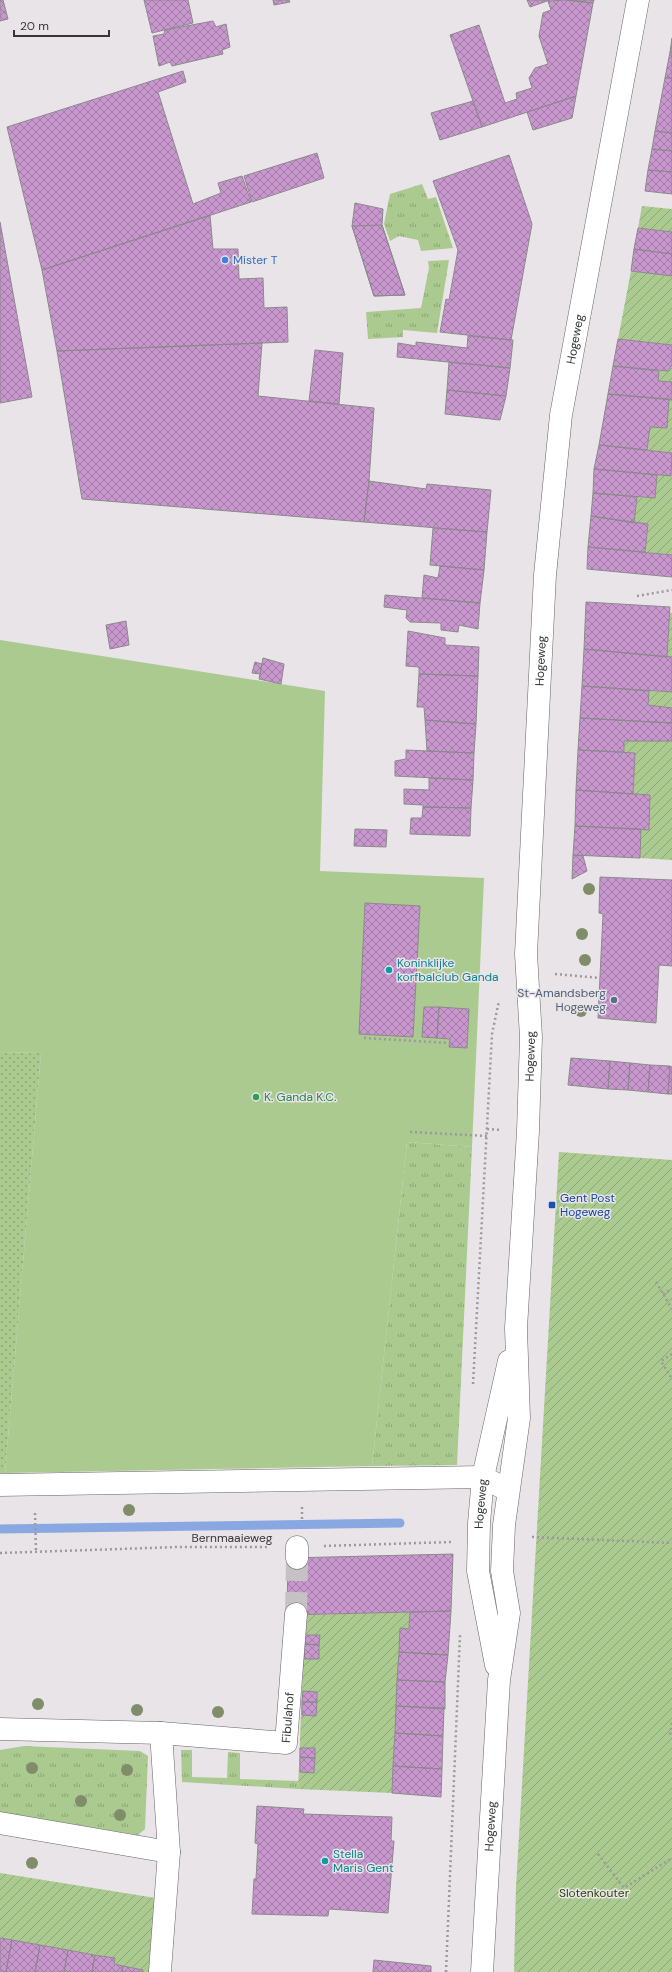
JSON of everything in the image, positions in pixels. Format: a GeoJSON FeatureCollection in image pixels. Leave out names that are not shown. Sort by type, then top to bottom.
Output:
{"type":"FeatureCollection","features":[{"type":"Feature","properties":{"kind":"street","name":"Hogeweg"},"geometry":{"type":"LineString","coordinates":[[482,1972],[499,1680],[509,1613],[502,1571],[504,1525],[507,1490],[519,1418],[516,1328],[530,1096],[531,1037],[526,954],[545,575],[561,415],[638,0]]}},
{"type":"Feature","properties":{"kind":"street","name":"Hogeweg"},"geometry":{"type":"LineString","coordinates":[[499,1680],[478,1570],[483,1477],[516,1328]]}},
{"type":"Feature","properties":{"kind":"street"},"geometry":{"type":"LineString","coordinates":[[0,1485],[483,1477],[507,1490]]}},
{"type":"Feature","properties":{"kind":"street","name":"Fibulahof"},"geometry":{"type":"LineString","coordinates":[[0,1729],[161,1733],[286,1743],[296,1614]]}},
{"type":"Feature","properties":{"kind":"street"},"geometry":{"type":"LineString","coordinates":[[160,1971],[170,1852],[161,1733]]}},
{"type":"Feature","properties":{"kind":"street"},"geometry":{"type":"LineString","coordinates":[[0,1823],[170,1852]]}},
{"type":"Feature","properties":{"kind":"path"},"geometry":{"type":"LineString","coordinates":[[637,596],[672,590]]}},
{"type":"Feature","properties":{"kind":"path"},"geometry":{"type":"LineString","coordinates":[[527,972],[600,978]]}},
{"type":"Feature","properties":{"kind":"path"},"geometry":{"type":"LineString","coordinates":[[399,1040],[400,1036]]}},
{"type":"Feature","properties":{"kind":"path"},"geometry":{"type":"LineString","coordinates":[[364,1038],[449,1043]]}},
{"type":"Feature","properties":{"kind":"path"},"geometry":{"type":"LineString","coordinates":[[410,1132],[487,1136]]}},
{"type":"Feature","properties":{"kind":"path"},"geometry":{"type":"LineString","coordinates":[[656,1282],[672,1309]]}},
{"type":"Feature","properties":{"kind":"path"},"geometry":{"type":"LineString","coordinates":[[663,1294],[672,1288]]}},
{"type":"Feature","properties":{"kind":"path"},"geometry":{"type":"LineString","coordinates":[[672,1354],[662,1361],[672,1380]]}},
{"type":"Feature","properties":{"kind":"path"},"geometry":{"type":"LineString","coordinates":[[297,1552],[301,1533],[302,1480]]}},
{"type":"Feature","properties":{"kind":"path"},"geometry":{"type":"LineString","coordinates":[[34,1484],[36,1552]]}},
{"type":"Feature","properties":{"kind":"path"},"geometry":{"type":"LineString","coordinates":[[530,1538],[672,1543]]}},
{"type":"Feature","properties":{"kind":"path","name":"Bernmaaieweg"},"geometry":{"type":"LineString","coordinates":[[0,1553],[178,1547],[297,1552],[456,1541]]}},
{"type":"Feature","properties":{"kind":"path"},"geometry":{"type":"LineString","coordinates":[[671,1734],[672,1723]]}},
{"type":"Feature","properties":{"kind":"path"},"geometry":{"type":"LineString","coordinates":[[598,1854],[624,1888],[672,1858]]}},
{"type":"Feature","properties":{"kind":"green space"},"geometry":{"type":"Polygon","coordinates":[[[422,184],[428,199],[436,197],[453,248],[421,251],[418,240],[399,236],[390,241],[384,224],[390,194],[422,184]]]}},
{"type":"Feature","properties":{"kind":"green space"},"geometry":{"type":"Polygon","coordinates":[[[642,206],[672,209],[672,232],[638,228],[642,206]]]}},
{"type":"Feature","properties":{"kind":"green space"},"geometry":{"type":"Polygon","coordinates":[[[449,260],[437,333],[403,330],[403,337],[368,339],[366,312],[421,308],[429,268],[428,261],[449,260]]]}},
{"type":"Feature","properties":{"kind":"green space"},"geometry":{"type":"Polygon","coordinates":[[[631,271],[672,276],[672,345],[618,339],[631,271]]]}},
{"type":"Feature","properties":{"kind":"green space"},"geometry":{"type":"Polygon","coordinates":[[[672,365],[672,382],[658,381],[659,371],[668,371],[672,365]]]}},
{"type":"Feature","properties":{"kind":"green space"},"geometry":{"type":"Polygon","coordinates":[[[669,399],[672,400],[672,453],[647,450],[650,427],[667,428],[669,399]]]}},
{"type":"Feature","properties":{"kind":"green space"},"geometry":{"type":"Polygon","coordinates":[[[672,454],[672,555],[645,552],[648,525],[634,523],[637,497],[655,498],[657,475],[671,476],[672,454]]]}},
{"type":"Feature","properties":{"kind":"green space"},"geometry":{"type":"Polygon","coordinates":[[[670,613],[672,613],[672,657],[667,657],[670,613]]]}},
{"type":"Feature","properties":{"kind":"green space","name":"K. Ganda K.C."},"geometry":{"type":"Polygon","coordinates":[[[0,640],[325,691],[320,871],[484,878],[472,1147],[407,1142],[372,1466],[5,1473],[41,1053],[0,1052],[0,640]]]}},
{"type":"Feature","properties":{"kind":"green space"},"geometry":{"type":"Polygon","coordinates":[[[649,691],[672,692],[672,708],[648,705],[649,691]]]}},
{"type":"Feature","properties":{"kind":"green space"},"geometry":{"type":"Polygon","coordinates":[[[624,741],[672,741],[672,860],[640,858],[641,829],[649,829],[650,795],[633,794],[635,753],[624,752],[624,741]]]}},
{"type":"Feature","properties":{"kind":"green space"},"geometry":{"type":"Polygon","coordinates":[[[0,1052],[41,1053],[5,1473],[0,1473],[0,1052]]]}},
{"type":"Feature","properties":{"kind":"green space"},"geometry":{"type":"Polygon","coordinates":[[[407,1142],[472,1147],[457,1465],[372,1466],[407,1142]]]}},
{"type":"Feature","properties":{"kind":"green space","name":"Slotenkouter"},"geometry":{"type":"Polygon","coordinates":[[[559,1152],[672,1160],[672,1972],[514,1972],[516,1887],[559,1152]]]}},
{"type":"Feature","properties":{"kind":"green space"},"geometry":{"type":"Polygon","coordinates":[[[410,1612],[409,1629],[400,1629],[392,1793],[298,1789],[305,1615],[410,1612]]]}},
{"type":"Feature","properties":{"kind":"green space"},"geometry":{"type":"Polygon","coordinates":[[[24,1746],[140,1751],[148,1756],[145,1829],[138,1835],[0,1812],[0,1750],[24,1746]]]}},
{"type":"Feature","properties":{"kind":"green space"},"geometry":{"type":"Polygon","coordinates":[[[181,1750],[192,1750],[192,1777],[227,1778],[228,1752],[240,1753],[240,1779],[298,1781],[298,1789],[182,1782],[181,1750]]]}},
{"type":"Feature","properties":{"kind":"green space"},"geometry":{"type":"Polygon","coordinates":[[[0,1873],[162,1899],[150,1972],[143,1972],[143,1970],[114,1964],[115,1958],[0,1938],[0,1873]]]}},
{"type":"Feature","properties":{"kind":"building"},"geometry":{"type":"Polygon","coordinates":[[[0,0],[3,0],[8,19],[0,21],[0,0]]]}},
{"type":"Feature","properties":{"kind":"building"},"geometry":{"type":"Polygon","coordinates":[[[144,0],[188,0],[193,23],[152,33],[144,0]]]}},
{"type":"Feature","properties":{"kind":"building"},"geometry":{"type":"Polygon","coordinates":[[[273,0],[289,0],[290,2],[274,5],[273,0]]]}},
{"type":"Feature","properties":{"kind":"building"},"geometry":{"type":"Polygon","coordinates":[[[527,0],[550,0],[530,7],[527,0]]]}},
{"type":"Feature","properties":{"kind":"building"},"geometry":{"type":"Polygon","coordinates":[[[566,0],[594,0],[593,3],[566,0]]]}},
{"type":"Feature","properties":{"kind":"building"},"geometry":{"type":"Polygon","coordinates":[[[566,0],[593,3],[576,96],[482,127],[450,35],[479,25],[505,103],[517,99],[516,93],[532,88],[529,78],[535,68],[548,64],[539,36],[543,13],[551,10],[548,1],[566,0]]]}},
{"type":"Feature","properties":{"kind":"building"},"geometry":{"type":"Polygon","coordinates":[[[213,21],[216,27],[226,24],[230,47],[222,50],[223,54],[172,66],[170,62],[159,66],[153,36],[164,34],[165,30],[213,21]]]}},
{"type":"Feature","properties":{"kind":"building"},"geometry":{"type":"Polygon","coordinates":[[[672,38],[672,52],[670,52],[672,38]]]}},
{"type":"Feature","properties":{"kind":"building"},"geometry":{"type":"Polygon","coordinates":[[[670,52],[672,52],[672,78],[665,78],[670,52]]]}},
{"type":"Feature","properties":{"kind":"building"},"geometry":{"type":"Polygon","coordinates":[[[183,71],[186,82],[158,92],[193,204],[221,193],[218,183],[242,176],[251,202],[42,270],[7,127],[183,71]]]}},
{"type":"Feature","properties":{"kind":"building"},"geometry":{"type":"Polygon","coordinates":[[[665,78],[672,78],[672,133],[655,131],[665,78]]]}},
{"type":"Feature","properties":{"kind":"building"},"geometry":{"type":"Polygon","coordinates":[[[576,96],[572,118],[533,130],[527,112],[576,96]]]}},
{"type":"Feature","properties":{"kind":"building"},"geometry":{"type":"Polygon","coordinates":[[[473,101],[482,127],[440,140],[431,113],[473,101]]]}},
{"type":"Feature","properties":{"kind":"building"},"geometry":{"type":"Polygon","coordinates":[[[655,131],[672,133],[672,151],[652,149],[655,131]]]}},
{"type":"Feature","properties":{"kind":"building"},"geometry":{"type":"Polygon","coordinates":[[[652,149],[672,151],[672,172],[648,170],[652,149]]]}},
{"type":"Feature","properties":{"kind":"building"},"geometry":{"type":"Polygon","coordinates":[[[317,153],[324,178],[252,202],[244,176],[317,153]]]}},
{"type":"Feature","properties":{"kind":"building"},"geometry":{"type":"Polygon","coordinates":[[[509,155],[532,224],[511,340],[440,332],[446,299],[449,300],[458,250],[433,181],[509,155]]]}},
{"type":"Feature","properties":{"kind":"building"},"geometry":{"type":"Polygon","coordinates":[[[648,170],[672,172],[672,194],[645,191],[648,170]]]}},
{"type":"Feature","properties":{"kind":"building"},"geometry":{"type":"Polygon","coordinates":[[[355,203],[383,209],[382,225],[405,295],[374,296],[352,226],[355,203]]]}},
{"type":"Feature","properties":{"kind":"building"},"geometry":{"type":"Polygon","coordinates":[[[210,215],[213,249],[238,249],[239,279],[263,278],[264,308],[287,307],[288,342],[57,351],[42,270],[210,215]]]}},
{"type":"Feature","properties":{"kind":"building"},"geometry":{"type":"Polygon","coordinates":[[[0,222],[32,397],[0,403],[0,222]]]}},
{"type":"Feature","properties":{"kind":"building"},"geometry":{"type":"Polygon","coordinates":[[[382,225],[405,295],[374,296],[352,226],[382,225]]]}},
{"type":"Feature","properties":{"kind":"building"},"geometry":{"type":"Polygon","coordinates":[[[638,228],[672,232],[672,254],[634,249],[638,228]]]}},
{"type":"Feature","properties":{"kind":"building"},"geometry":{"type":"Polygon","coordinates":[[[634,249],[672,254],[672,276],[631,271],[634,249]]]}},
{"type":"Feature","properties":{"kind":"building"},"geometry":{"type":"Polygon","coordinates":[[[468,336],[513,340],[510,368],[397,357],[398,343],[416,346],[416,342],[467,348],[468,336]]]}},
{"type":"Feature","properties":{"kind":"building"},"geometry":{"type":"Polygon","coordinates":[[[618,339],[672,345],[672,365],[668,371],[613,366],[618,339]]]}},
{"type":"Feature","properties":{"kind":"building"},"geometry":{"type":"Polygon","coordinates":[[[262,343],[258,396],[374,408],[369,481],[364,522],[82,499],[57,351],[262,343]]]}},
{"type":"Feature","properties":{"kind":"building"},"geometry":{"type":"Polygon","coordinates":[[[315,350],[343,353],[339,404],[309,401],[315,350]]]}},
{"type":"Feature","properties":{"kind":"building"},"geometry":{"type":"Polygon","coordinates":[[[449,362],[510,368],[506,396],[447,390],[449,362]]]}},
{"type":"Feature","properties":{"kind":"building"},"geometry":{"type":"Polygon","coordinates":[[[613,366],[659,371],[658,381],[672,382],[672,400],[608,394],[613,366]]]}},
{"type":"Feature","properties":{"kind":"building"},"geometry":{"type":"Polygon","coordinates":[[[447,390],[506,396],[500,420],[445,414],[447,390]]]}},
{"type":"Feature","properties":{"kind":"building"},"geometry":{"type":"Polygon","coordinates":[[[608,394],[669,399],[667,428],[650,427],[647,450],[599,445],[608,394]]]}},
{"type":"Feature","properties":{"kind":"building"},"geometry":{"type":"Polygon","coordinates":[[[599,445],[672,453],[671,476],[594,469],[599,445]]]}},
{"type":"Feature","properties":{"kind":"building"},"geometry":{"type":"Polygon","coordinates":[[[594,469],[657,475],[655,498],[593,493],[594,469]]]}},
{"type":"Feature","properties":{"kind":"building"},"geometry":{"type":"Polygon","coordinates":[[[369,481],[426,489],[427,484],[491,490],[487,532],[364,522],[369,481]]]}},
{"type":"Feature","properties":{"kind":"building"},"geometry":{"type":"Polygon","coordinates":[[[593,493],[637,497],[634,523],[591,516],[593,493]]]}},
{"type":"Feature","properties":{"kind":"building"},"geometry":{"type":"Polygon","coordinates":[[[591,516],[648,524],[645,552],[588,547],[591,516]]]}},
{"type":"Feature","properties":{"kind":"building"},"geometry":{"type":"Polygon","coordinates":[[[433,528],[487,532],[484,570],[430,565],[433,528]]]}},
{"type":"Feature","properties":{"kind":"building"},"geometry":{"type":"Polygon","coordinates":[[[588,547],[672,555],[672,577],[587,569],[588,547]]]}},
{"type":"Feature","properties":{"kind":"building"},"geometry":{"type":"Polygon","coordinates":[[[440,566],[484,570],[480,603],[422,598],[424,575],[438,578],[440,566]]]}},
{"type":"Feature","properties":{"kind":"building"},"geometry":{"type":"Polygon","coordinates":[[[385,595],[480,603],[478,629],[459,625],[458,632],[441,630],[441,623],[410,622],[406,618],[407,610],[384,607],[385,595]]]}},
{"type":"Feature","properties":{"kind":"building"},"geometry":{"type":"Polygon","coordinates":[[[586,602],[670,607],[667,657],[584,649],[586,602]]]}},
{"type":"Feature","properties":{"kind":"building"},"geometry":{"type":"Polygon","coordinates":[[[126,621],[129,645],[110,649],[106,625],[126,621]]]}},
{"type":"Feature","properties":{"kind":"building"},"geometry":{"type":"Polygon","coordinates":[[[408,631],[445,638],[445,645],[479,647],[478,676],[419,674],[419,667],[406,666],[408,631]]]}},
{"type":"Feature","properties":{"kind":"building"},"geometry":{"type":"Polygon","coordinates":[[[584,649],[672,657],[672,692],[582,686],[584,649]]]}},
{"type":"Feature","properties":{"kind":"building"},"geometry":{"type":"Polygon","coordinates":[[[263,658],[284,664],[281,684],[259,679],[263,658]]]}},
{"type":"Feature","properties":{"kind":"building"},"geometry":{"type":"Polygon","coordinates":[[[255,662],[262,664],[260,674],[252,673],[255,662]]]}},
{"type":"Feature","properties":{"kind":"building"},"geometry":{"type":"Polygon","coordinates":[[[419,674],[478,676],[476,724],[425,720],[424,707],[417,707],[419,674]]]}},
{"type":"Feature","properties":{"kind":"building"},"geometry":{"type":"Polygon","coordinates":[[[582,686],[649,691],[648,705],[672,708],[672,723],[580,718],[582,686]]]}},
{"type":"Feature","properties":{"kind":"building"},"geometry":{"type":"Polygon","coordinates":[[[580,718],[672,723],[672,741],[624,741],[624,752],[578,750],[580,718]]]}},
{"type":"Feature","properties":{"kind":"building"},"geometry":{"type":"Polygon","coordinates":[[[425,720],[476,724],[474,753],[427,751],[425,720]]]}},
{"type":"Feature","properties":{"kind":"building"},"geometry":{"type":"Polygon","coordinates":[[[406,750],[474,753],[473,780],[395,776],[395,761],[406,759],[406,750]]]}},
{"type":"Feature","properties":{"kind":"building"},"geometry":{"type":"Polygon","coordinates":[[[578,750],[635,753],[633,794],[576,790],[578,750]]]}},
{"type":"Feature","properties":{"kind":"building"},"geometry":{"type":"Polygon","coordinates":[[[429,778],[473,780],[471,808],[423,807],[423,805],[404,804],[404,789],[429,790],[429,778]]]}},
{"type":"Feature","properties":{"kind":"building"},"geometry":{"type":"Polygon","coordinates":[[[576,790],[650,795],[649,830],[575,826],[576,790]]]}},
{"type":"Feature","properties":{"kind":"building"},"geometry":{"type":"Polygon","coordinates":[[[423,807],[471,808],[470,836],[410,834],[411,818],[422,818],[423,807]]]}},
{"type":"Feature","properties":{"kind":"building"},"geometry":{"type":"Polygon","coordinates":[[[575,826],[641,829],[640,858],[573,855],[575,826]]]}},
{"type":"Feature","properties":{"kind":"building"},"geometry":{"type":"Polygon","coordinates":[[[355,829],[387,830],[386,847],[354,846],[355,829]]]}},
{"type":"Feature","properties":{"kind":"building"},"geometry":{"type":"Polygon","coordinates":[[[573,855],[583,856],[587,871],[572,879],[573,855]]]}},
{"type":"Feature","properties":{"kind":"building"},"geometry":{"type":"Polygon","coordinates":[[[600,877],[672,880],[672,966],[659,965],[656,1023],[598,1018],[603,914],[599,913],[600,877]]]}},
{"type":"Feature","properties":{"kind":"building","name":"Koninklijke korfbalclub Ganda"},"geometry":{"type":"Polygon","coordinates":[[[365,903],[420,906],[413,1037],[359,1034],[365,903]]]}},
{"type":"Feature","properties":{"kind":"building"},"geometry":{"type":"Polygon","coordinates":[[[424,1007],[439,1007],[437,1038],[422,1037],[424,1007]]]}},
{"type":"Feature","properties":{"kind":"building"},"geometry":{"type":"Polygon","coordinates":[[[439,1007],[469,1009],[467,1048],[449,1047],[450,1039],[437,1038],[439,1007]]]}},
{"type":"Feature","properties":{"kind":"building"},"geometry":{"type":"Polygon","coordinates":[[[571,1058],[610,1061],[608,1089],[568,1085],[571,1058]]]}},
{"type":"Feature","properties":{"kind":"building"},"geometry":{"type":"Polygon","coordinates":[[[610,1061],[630,1063],[628,1090],[608,1089],[610,1061]]]}},
{"type":"Feature","properties":{"kind":"building"},"geometry":{"type":"Polygon","coordinates":[[[630,1063],[650,1065],[648,1092],[628,1090],[630,1063]]]}},
{"type":"Feature","properties":{"kind":"building"},"geometry":{"type":"Polygon","coordinates":[[[650,1065],[670,1066],[668,1094],[648,1092],[650,1065]]]}},
{"type":"Feature","properties":{"kind":"building"},"geometry":{"type":"Polygon","coordinates":[[[670,1066],[672,1067],[672,1094],[668,1094],[670,1066]]]}},
{"type":"Feature","properties":{"kind":"building"},"geometry":{"type":"Polygon","coordinates":[[[453,1554],[451,1611],[287,1615],[288,1558],[453,1554]]]}},
{"type":"Feature","properties":{"kind":"building"},"geometry":{"type":"Polygon","coordinates":[[[451,1611],[448,1655],[399,1652],[400,1628],[409,1629],[410,1612],[451,1611]]]}},
{"type":"Feature","properties":{"kind":"building"},"geometry":{"type":"Polygon","coordinates":[[[305,1635],[320,1635],[319,1645],[304,1644],[305,1635]]]}},
{"type":"Feature","properties":{"kind":"building"},"geometry":{"type":"Polygon","coordinates":[[[304,1644],[319,1645],[319,1659],[304,1659],[304,1644]]]}},
{"type":"Feature","properties":{"kind":"building"},"geometry":{"type":"Polygon","coordinates":[[[399,1652],[448,1655],[445,1682],[397,1680],[399,1652]]]}},
{"type":"Feature","properties":{"kind":"building"},"geometry":{"type":"Polygon","coordinates":[[[397,1680],[445,1682],[445,1709],[396,1706],[397,1680]]]}},
{"type":"Feature","properties":{"kind":"building"},"geometry":{"type":"Polygon","coordinates":[[[303,1691],[317,1692],[317,1702],[302,1702],[303,1691]]]}},
{"type":"Feature","properties":{"kind":"building"},"geometry":{"type":"Polygon","coordinates":[[[302,1702],[317,1702],[316,1716],[302,1715],[302,1702]]]}},
{"type":"Feature","properties":{"kind":"building"},"geometry":{"type":"Polygon","coordinates":[[[396,1706],[444,1708],[443,1736],[395,1733],[396,1706]]]}},
{"type":"Feature","properties":{"kind":"building"},"geometry":{"type":"Polygon","coordinates":[[[395,1733],[443,1736],[442,1769],[393,1766],[395,1733]]]}},
{"type":"Feature","properties":{"kind":"building"},"geometry":{"type":"Polygon","coordinates":[[[300,1748],[315,1748],[315,1758],[300,1757],[300,1748]]]}},
{"type":"Feature","properties":{"kind":"building"},"geometry":{"type":"Polygon","coordinates":[[[300,1757],[315,1758],[314,1773],[300,1772],[300,1757]]]}},
{"type":"Feature","properties":{"kind":"building"},"geometry":{"type":"Polygon","coordinates":[[[393,1766],[442,1769],[441,1797],[392,1793],[393,1766]]]}},
{"type":"Feature","properties":{"kind":"building","name":"Stella Maris Gent"},"geometry":{"type":"Polygon","coordinates":[[[257,1806],[304,1809],[303,1814],[392,1817],[391,1841],[394,1841],[388,1913],[329,1909],[328,1916],[252,1914],[258,1844],[255,1843],[257,1806]]]}},
{"type":"Feature","properties":{"kind":"building"},"geometry":{"type":"Polygon","coordinates":[[[0,1938],[12,1940],[6,1972],[0,1972],[0,1938]]]}},
{"type":"Feature","properties":{"kind":"building"},"geometry":{"type":"Polygon","coordinates":[[[12,1940],[40,1945],[35,1972],[6,1972],[12,1940]]]}},
{"type":"Feature","properties":{"kind":"building"},"geometry":{"type":"Polygon","coordinates":[[[40,1945],[68,1950],[64,1972],[35,1972],[40,1945]]]}},
{"type":"Feature","properties":{"kind":"building"},"geometry":{"type":"Polygon","coordinates":[[[68,1950],[95,1955],[92,1972],[64,1972],[68,1950]]]}},
{"type":"Feature","properties":{"kind":"building"},"geometry":{"type":"Polygon","coordinates":[[[95,1955],[115,1958],[114,1964],[123,1966],[122,1972],[92,1972],[95,1955]]]}},
{"type":"Feature","properties":{"kind":"building"},"geometry":{"type":"Polygon","coordinates":[[[374,1960],[431,1966],[431,1972],[373,1972],[374,1960]]]}},
{"type":"Feature","properties":{"kind":"building"},"geometry":{"type":"Polygon","coordinates":[[[123,1966],[143,1970],[143,1972],[122,1972],[123,1966]]]}},
{"type":"Feature","properties":{"kind":"waterway"},"geometry":{"type":"LineString","coordinates":[[0,1529],[400,1523]]}},
{"type":"Feature","properties":{"kind":"tunnel"},"geometry":{"type":"LineString","coordinates":[[296,1614],[297,1558]]}},
{"type":"Feature","properties":{"kind":"place","name":"Mister T"},"geometry":{"type":"Point","coordinates":[225,260]}},
{"type":"Feature","properties":{"kind":"place","name":"Koninklijke korfbalclub Ganda"},"geometry":{"type":"Point","coordinates":[389,970]}},
{"type":"Feature","properties":{"kind":"place","name":"St-Amandsberg Hogeweg"},"geometry":{"type":"Point","coordinates":[614,1000]}},
{"type":"Feature","properties":{"kind":"place","name":"K. Ganda K.C."},"geometry":{"type":"Point","coordinates":[256,1097]}},
{"type":"Feature","properties":{"kind":"place","name":"Gent Post Hogeweg"},"geometry":{"type":"Point","coordinates":[552,1205]}},
{"type":"Feature","properties":{"kind":"place","name":"Stella Maris Gent"},"geometry":{"type":"Point","coordinates":[325,1861]}}]}
